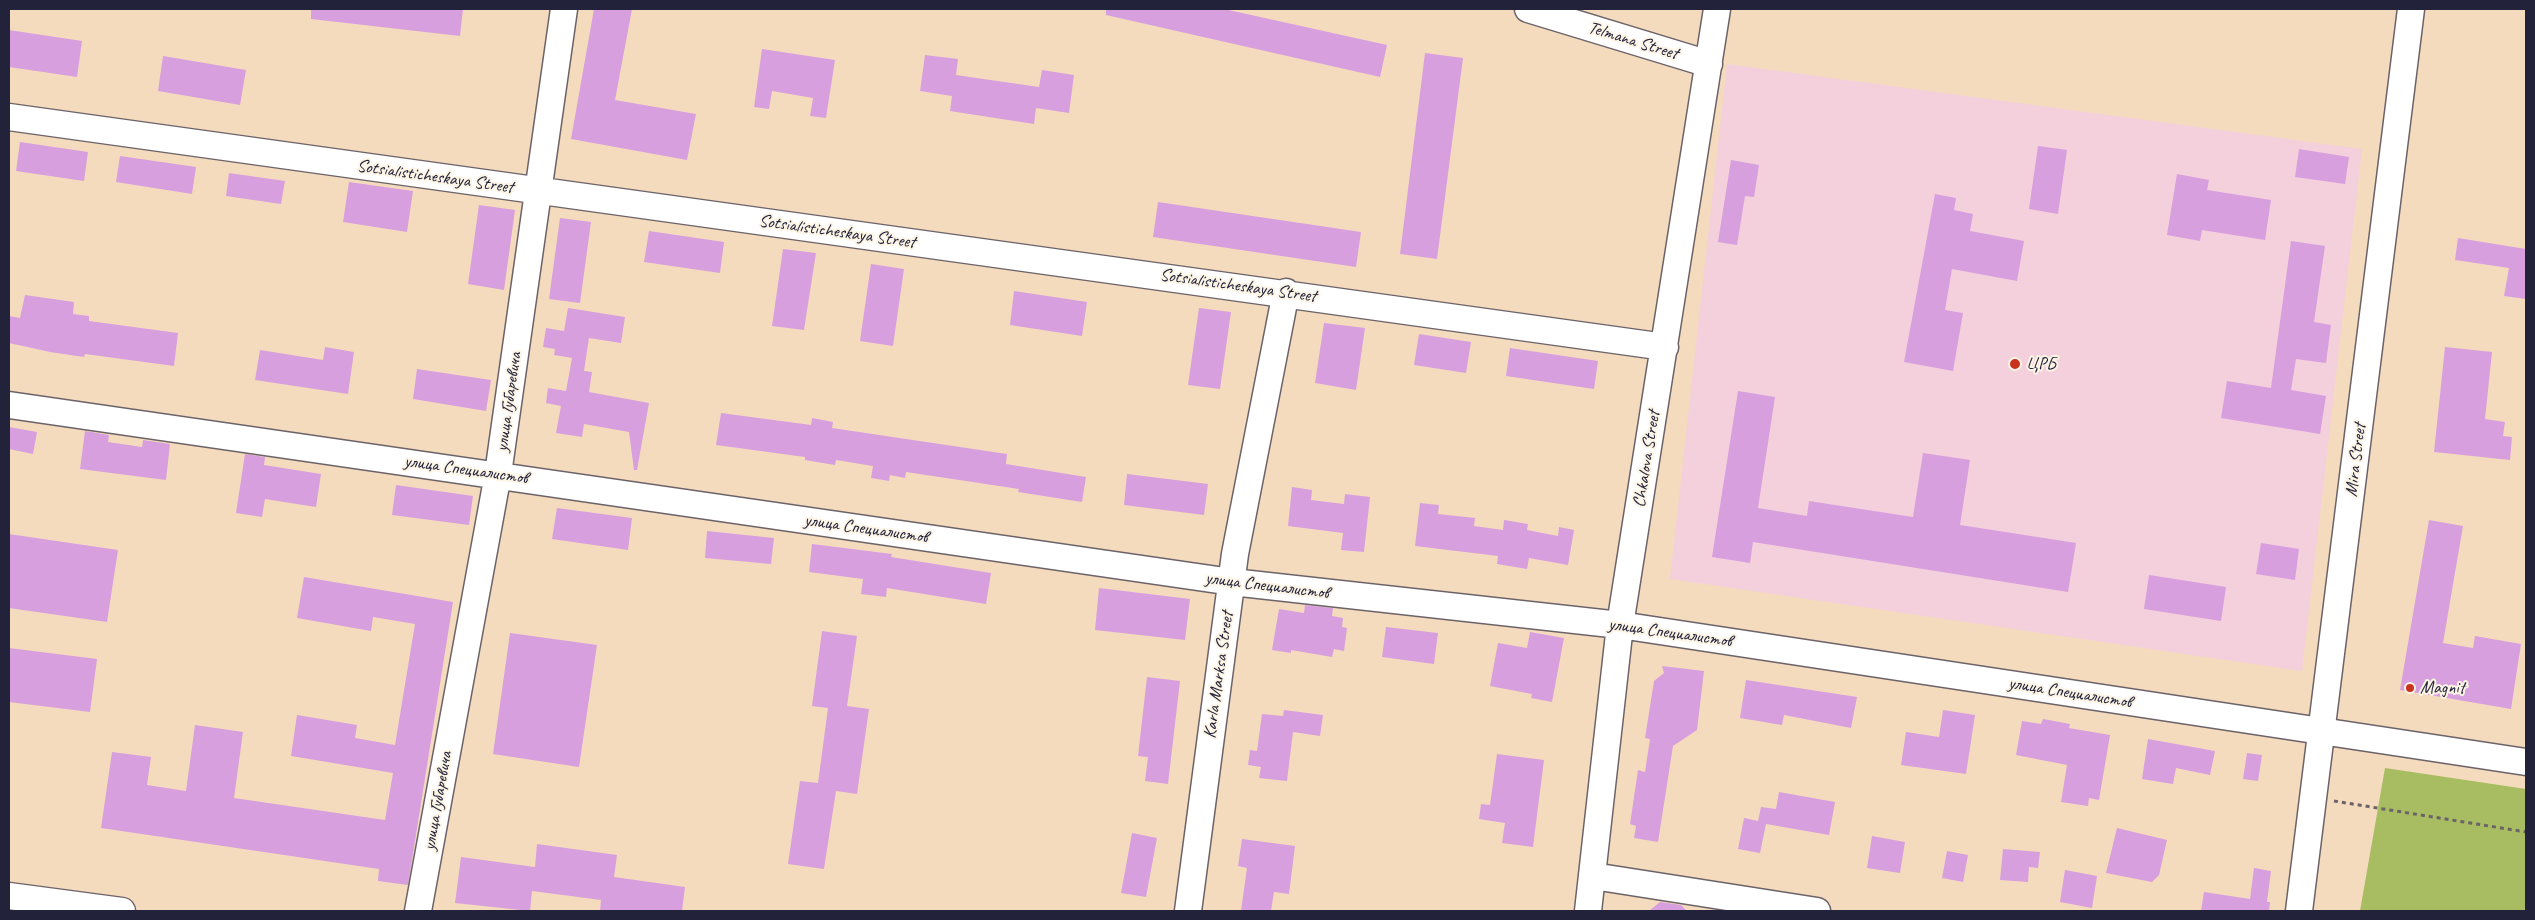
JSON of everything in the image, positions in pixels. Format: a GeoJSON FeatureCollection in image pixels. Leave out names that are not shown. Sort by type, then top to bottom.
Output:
{"type":"FeatureCollection","features":[{"type":"Feature","properties":{"kind":"street","name":"улица Губаревича"},"geometry":{"type":"LineString","coordinates":[[418,911],[498,474],[564,9]]}},
{"type":"Feature","properties":{"kind":"street","name":"Telmana Street"},"geometry":{"type":"LineString","coordinates":[[1528,9],[1708,64]]}},
{"type":"Feature","properties":{"kind":"street","name":"Chkalova Street"},"geometry":{"type":"LineString","coordinates":[[1588,911],[1620,625],[1717,9]]}},
{"type":"Feature","properties":{"kind":"street","name":"Mira Street"},"geometry":{"type":"LineString","coordinates":[[2300,911],[2410,9]]}},
{"type":"Feature","properties":{"kind":"street","name":"Sotsialisticheskaya Street"},"geometry":{"type":"LineString","coordinates":[[9,117],[1286,292],[1665,347]]}},
{"type":"Feature","properties":{"kind":"street","name":"Karla Marksa Street"},"geometry":{"type":"LineString","coordinates":[[1188,911],[1232,582],[1286,292]]}},
{"type":"Feature","properties":{"kind":"street","name":"улица Специалистов"},"geometry":{"type":"LineString","coordinates":[[9,405],[498,474],[1232,582],[1620,625],[2526,762]]}},
{"type":"Feature","properties":{"kind":"street"},"geometry":{"type":"LineString","coordinates":[[1593,876],[1817,911]]}},
{"type":"Feature","properties":{"kind":"street"},"geometry":{"type":"LineString","coordinates":[[9,896],[122,911]]}},
{"type":"Feature","properties":{"kind":"path"},"geometry":{"type":"LineString","coordinates":[[2314,798],[2526,832]]}},
{"type":"Feature","properties":{"kind":"shaded area","name":"ЦРБ"},"geometry":{"type":"Polygon","coordinates":[[[1727,64],[2362,149],[2302,671],[1670,579],[1727,64]]]}},
{"type":"Feature","properties":{"kind":"green space"},"geometry":{"type":"Polygon","coordinates":[[[2385,768],[2526,789],[2526,911],[2360,911],[2385,768]]]}},
{"type":"Feature","properties":{"kind":"building"},"geometry":{"type":"Polygon","coordinates":[[[311,9],[463,9],[460,36],[311,19],[311,9]]]}},
{"type":"Feature","properties":{"kind":"building"},"geometry":{"type":"Polygon","coordinates":[[[594,9],[632,9],[615,100],[696,114],[687,160],[571,139],[594,9]]]}},
{"type":"Feature","properties":{"kind":"building"},"geometry":{"type":"Polygon","coordinates":[[[1106,9],[1224,9],[1387,45],[1380,77],[1106,15],[1106,9]]]}},
{"type":"Feature","properties":{"kind":"building"},"geometry":{"type":"Polygon","coordinates":[[[9,30],[82,41],[77,77],[9,67],[9,30]]]}},
{"type":"Feature","properties":{"kind":"building"},"geometry":{"type":"Polygon","coordinates":[[[762,49],[835,60],[826,118],[810,116],[813,98],[772,91],[769,109],[754,107],[762,49]]]}},
{"type":"Feature","properties":{"kind":"building"},"geometry":{"type":"Polygon","coordinates":[[[1425,53],[1463,58],[1437,259],[1400,254],[1425,53]]]}},
{"type":"Feature","properties":{"kind":"building"},"geometry":{"type":"Polygon","coordinates":[[[925,55],[958,59],[956,75],[1039,87],[1042,70],[1074,75],[1069,113],[1036,108],[1034,124],[950,111],[952,96],[920,91],[925,55]]]}},
{"type":"Feature","properties":{"kind":"building"},"geometry":{"type":"Polygon","coordinates":[[[163,56],[246,70],[240,105],[158,91],[163,56]]]}},
{"type":"Feature","properties":{"kind":"building"},"geometry":{"type":"Polygon","coordinates":[[[20,142],[88,152],[84,181],[16,171],[20,142]]]}},
{"type":"Feature","properties":{"kind":"building"},"geometry":{"type":"Polygon","coordinates":[[[2038,146],[2067,150],[2058,214],[2029,209],[2038,146]]]}},
{"type":"Feature","properties":{"kind":"building"},"geometry":{"type":"Polygon","coordinates":[[[2299,149],[2349,157],[2345,184],[2295,177],[2299,149]]]}},
{"type":"Feature","properties":{"kind":"building"},"geometry":{"type":"Polygon","coordinates":[[[120,156],[196,167],[192,194],[116,182],[120,156]]]}},
{"type":"Feature","properties":{"kind":"building"},"geometry":{"type":"Polygon","coordinates":[[[1731,160],[1759,165],[1754,197],[1745,196],[1737,245],[1718,242],[1731,160]]]}},
{"type":"Feature","properties":{"kind":"building"},"geometry":{"type":"Polygon","coordinates":[[[229,173],[285,181],[281,204],[226,196],[229,173]]]}},
{"type":"Feature","properties":{"kind":"building"},"geometry":{"type":"Polygon","coordinates":[[[2177,174],[2209,180],[2207,190],[2271,200],[2265,240],[2202,230],[2200,241],[2167,235],[2177,174]]]}},
{"type":"Feature","properties":{"kind":"building"},"geometry":{"type":"Polygon","coordinates":[[[349,182],[413,191],[407,232],[343,222],[349,182]]]}},
{"type":"Feature","properties":{"kind":"building"},"geometry":{"type":"Polygon","coordinates":[[[1935,194],[1956,198],[1954,210],[1973,214],[1970,231],[2024,241],[2017,281],[1952,269],[1945,310],[1963,313],[1953,371],[1904,362],[1935,194]]]}},
{"type":"Feature","properties":{"kind":"building"},"geometry":{"type":"Polygon","coordinates":[[[1158,202],[1361,232],[1356,267],[1153,237],[1158,202]]]}},
{"type":"Feature","properties":{"kind":"building"},"geometry":{"type":"Polygon","coordinates":[[[479,205],[515,210],[504,290],[468,284],[479,205]]]}},
{"type":"Feature","properties":{"kind":"building"},"geometry":{"type":"Polygon","coordinates":[[[560,218],[591,222],[580,303],[549,299],[560,218]]]}},
{"type":"Feature","properties":{"kind":"building"},"geometry":{"type":"Polygon","coordinates":[[[649,231],[724,242],[720,273],[644,262],[649,231]]]}},
{"type":"Feature","properties":{"kind":"building"},"geometry":{"type":"Polygon","coordinates":[[[2458,238],[2526,249],[2526,299],[2504,296],[2509,268],[2455,260],[2458,238]]]}},
{"type":"Feature","properties":{"kind":"building"},"geometry":{"type":"Polygon","coordinates":[[[2291,241],[2325,246],[2314,322],[2331,325],[2326,363],[2296,359],[2291,390],[2326,396],[2320,434],[2221,418],[2227,381],[2271,388],[2291,241]]]}},
{"type":"Feature","properties":{"kind":"building"},"geometry":{"type":"Polygon","coordinates":[[[783,249],[816,253],[804,330],[772,326],[783,249]]]}},
{"type":"Feature","properties":{"kind":"building"},"geometry":{"type":"Polygon","coordinates":[[[871,264],[904,269],[893,346],[860,341],[871,264]]]}},
{"type":"Feature","properties":{"kind":"building"},"geometry":{"type":"Polygon","coordinates":[[[1014,291],[1087,302],[1082,336],[1010,325],[1014,291]]]}},
{"type":"Feature","properties":{"kind":"building"},"geometry":{"type":"Polygon","coordinates":[[[25,295],[74,302],[73,314],[89,316],[89,321],[178,333],[174,366],[85,354],[84,357],[9,343],[9,316],[20,318],[25,295]]]}},
{"type":"Feature","properties":{"kind":"building"},"geometry":{"type":"Polygon","coordinates":[[[568,308],[625,317],[621,343],[589,338],[584,371],[592,372],[589,392],[649,403],[637,470],[634,470],[629,432],[584,424],[582,437],[556,433],[561,406],[546,403],[548,388],[566,391],[572,358],[554,355],[555,349],[543,347],[546,328],[564,331],[568,308]]]}},
{"type":"Feature","properties":{"kind":"building"},"geometry":{"type":"Polygon","coordinates":[[[1199,308],[1231,312],[1220,389],[1188,385],[1199,308]]]}},
{"type":"Feature","properties":{"kind":"building"},"geometry":{"type":"Polygon","coordinates":[[[1324,323],[1365,328],[1356,390],[1315,383],[1324,323]]]}},
{"type":"Feature","properties":{"kind":"building"},"geometry":{"type":"Polygon","coordinates":[[[1419,334],[1471,342],[1466,373],[1414,365],[1419,334]]]}},
{"type":"Feature","properties":{"kind":"building"},"geometry":{"type":"Polygon","coordinates":[[[325,347],[354,352],[348,394],[255,380],[260,350],[323,360],[325,347]]]}},
{"type":"Feature","properties":{"kind":"building"},"geometry":{"type":"Polygon","coordinates":[[[2445,347],[2492,352],[2485,419],[2505,422],[2503,436],[2512,437],[2510,460],[2434,452],[2445,347]]]}},
{"type":"Feature","properties":{"kind":"building"},"geometry":{"type":"Polygon","coordinates":[[[1510,348],[1598,361],[1594,389],[1506,376],[1510,348]]]}},
{"type":"Feature","properties":{"kind":"building"},"geometry":{"type":"Polygon","coordinates":[[[417,369],[491,380],[486,411],[413,399],[417,369]]]}},
{"type":"Feature","properties":{"kind":"building"},"geometry":{"type":"Polygon","coordinates":[[[1738,391],[1775,397],[1758,508],[1807,516],[1809,501],[1913,517],[1923,453],[1970,460],[1960,525],[2076,543],[2068,592],[1753,542],[1750,563],[1712,557],[1738,391]]]}},
{"type":"Feature","properties":{"kind":"building"},"geometry":{"type":"Polygon","coordinates":[[[721,413],[811,425],[812,418],[833,422],[832,428],[1007,454],[1006,464],[1086,477],[1082,502],[1018,492],[1019,489],[906,472],[905,478],[890,475],[889,481],[871,478],[873,466],[836,460],[835,465],[805,460],[805,457],[716,445],[721,413]]]}},
{"type":"Feature","properties":{"kind":"building"},"geometry":{"type":"Polygon","coordinates":[[[9,427],[37,432],[33,454],[9,449],[9,427]]]}},
{"type":"Feature","properties":{"kind":"building"},"geometry":{"type":"Polygon","coordinates":[[[85,431],[109,435],[108,442],[142,447],[143,440],[170,444],[166,480],[80,469],[85,431]]]}},
{"type":"Feature","properties":{"kind":"building"},"geometry":{"type":"Polygon","coordinates":[[[245,454],[265,457],[264,465],[321,474],[316,507],[265,499],[262,517],[236,513],[245,454]]]}},
{"type":"Feature","properties":{"kind":"building"},"geometry":{"type":"Polygon","coordinates":[[[1127,474],[1208,484],[1204,515],[1124,505],[1127,474]]]}},
{"type":"Feature","properties":{"kind":"building"},"geometry":{"type":"Polygon","coordinates":[[[396,485],[473,496],[469,525],[392,515],[396,485]]]}},
{"type":"Feature","properties":{"kind":"building"},"geometry":{"type":"Polygon","coordinates":[[[1292,487],[1312,490],[1311,500],[1344,504],[1345,494],[1370,497],[1364,552],[1341,550],[1343,533],[1288,526],[1292,487]]]}},
{"type":"Feature","properties":{"kind":"building"},"geometry":{"type":"Polygon","coordinates":[[[1420,503],[1439,505],[1438,514],[1475,518],[1474,526],[1503,530],[1504,520],[1528,524],[1527,530],[1558,536],[1559,527],[1574,530],[1568,565],[1529,558],[1527,569],[1497,564],[1498,556],[1415,546],[1420,503]]]}},
{"type":"Feature","properties":{"kind":"building"},"geometry":{"type":"Polygon","coordinates":[[[557,508],[632,518],[628,550],[552,539],[557,508]]]}},
{"type":"Feature","properties":{"kind":"building"},"geometry":{"type":"Polygon","coordinates":[[[2429,520],[2463,526],[2443,643],[2473,648],[2475,636],[2521,644],[2511,709],[2400,690],[2429,520]]]}},
{"type":"Feature","properties":{"kind":"building"},"geometry":{"type":"Polygon","coordinates":[[[707,531],[774,538],[771,564],[705,558],[707,531]]]}},
{"type":"Feature","properties":{"kind":"building"},"geometry":{"type":"Polygon","coordinates":[[[9,534],[118,550],[107,622],[9,608],[9,534]]]}},
{"type":"Feature","properties":{"kind":"building"},"geometry":{"type":"Polygon","coordinates":[[[2261,543],[2299,549],[2295,580],[2256,574],[2261,543]]]}},
{"type":"Feature","properties":{"kind":"building"},"geometry":{"type":"Polygon","coordinates":[[[812,544],[892,554],[891,557],[991,573],[986,604],[887,588],[886,597],[861,594],[863,579],[809,572],[812,544]]]}},
{"type":"Feature","properties":{"kind":"building"},"geometry":{"type":"Polygon","coordinates":[[[2149,575],[2226,587],[2221,621],[2144,609],[2149,575]]]}},
{"type":"Feature","properties":{"kind":"building"},"geometry":{"type":"Polygon","coordinates":[[[304,577],[453,602],[408,885],[378,881],[379,869],[101,828],[112,752],[151,757],[147,785],[186,791],[195,725],[243,732],[234,798],[385,820],[393,773],[291,756],[297,715],[357,725],[355,738],[395,745],[415,624],[373,617],[371,631],[297,618],[304,577]]]}},
{"type":"Feature","properties":{"kind":"building"},"geometry":{"type":"Polygon","coordinates":[[[1099,588],[1190,599],[1185,640],[1095,630],[1099,588]]]}},
{"type":"Feature","properties":{"kind":"building"},"geometry":{"type":"Polygon","coordinates":[[[1305,605],[1333,608],[1332,616],[1343,618],[1342,627],[1347,628],[1344,651],[1334,649],[1332,657],[1291,650],[1291,653],[1272,650],[1279,609],[1304,613],[1305,605]]]}},
{"type":"Feature","properties":{"kind":"building"},"geometry":{"type":"Polygon","coordinates":[[[1386,627],[1438,633],[1434,664],[1382,657],[1386,627]]]}},
{"type":"Feature","properties":{"kind":"building"},"geometry":{"type":"Polygon","coordinates":[[[822,631],[857,636],[847,706],[869,709],[857,794],[836,791],[824,869],[788,864],[800,781],[818,783],[828,708],[812,706],[822,631]]]}},
{"type":"Feature","properties":{"kind":"building"},"geometry":{"type":"Polygon","coordinates":[[[1530,632],[1564,638],[1552,702],[1531,698],[1532,694],[1490,686],[1498,643],[1527,648],[1530,632]]]}},
{"type":"Feature","properties":{"kind":"building"},"geometry":{"type":"Polygon","coordinates":[[[510,633],[597,645],[579,767],[493,754],[510,633]]]}},
{"type":"Feature","properties":{"kind":"building"},"geometry":{"type":"Polygon","coordinates":[[[9,648],[97,659],[90,712],[9,702],[9,648]]]}},
{"type":"Feature","properties":{"kind":"building"},"geometry":{"type":"Polygon","coordinates":[[[1662,666],[1704,671],[1697,730],[1673,746],[1658,842],[1634,838],[1636,826],[1630,824],[1638,770],[1645,772],[1650,739],[1645,738],[1654,681],[1664,673],[1662,666]]]}},
{"type":"Feature","properties":{"kind":"building"},"geometry":{"type":"Polygon","coordinates":[[[1147,677],[1180,681],[1168,784],[1145,781],[1148,757],[1138,756],[1147,677]]]}},
{"type":"Feature","properties":{"kind":"building"},"geometry":{"type":"Polygon","coordinates":[[[1746,680],[1857,697],[1851,728],[1784,715],[1782,725],[1740,718],[1746,680]]]}},
{"type":"Feature","properties":{"kind":"building"},"geometry":{"type":"Polygon","coordinates":[[[1284,710],[1323,715],[1320,736],[1293,732],[1287,781],[1259,778],[1261,767],[1248,765],[1250,750],[1257,751],[1262,714],[1283,716],[1284,710]]]}},
{"type":"Feature","properties":{"kind":"building"},"geometry":{"type":"Polygon","coordinates":[[[1943,710],[1975,715],[1966,774],[1901,765],[1906,732],[1939,737],[1943,710]]]}},
{"type":"Feature","properties":{"kind":"building"},"geometry":{"type":"Polygon","coordinates":[[[2043,719],[2070,724],[2069,728],[2110,735],[2099,800],[2089,798],[2088,806],[2061,802],[2067,765],[2016,755],[2022,721],[2041,724],[2043,719]]]}},
{"type":"Feature","properties":{"kind":"building"},"geometry":{"type":"Polygon","coordinates":[[[2148,739],[2215,751],[2210,775],[2176,768],[2173,784],[2142,779],[2148,739]]]}},
{"type":"Feature","properties":{"kind":"building"},"geometry":{"type":"Polygon","coordinates":[[[2247,753],[2262,755],[2258,781],[2243,779],[2247,753]]]}},
{"type":"Feature","properties":{"kind":"building"},"geometry":{"type":"Polygon","coordinates":[[[1497,754],[1544,760],[1533,847],[1502,843],[1505,823],[1479,819],[1481,804],[1490,805],[1497,754]]]}},
{"type":"Feature","properties":{"kind":"building"},"geometry":{"type":"Polygon","coordinates":[[[1779,792],[1835,802],[1829,835],[1766,824],[1760,853],[1738,849],[1744,818],[1758,821],[1761,807],[1776,809],[1779,792]]]}},
{"type":"Feature","properties":{"kind":"building"},"geometry":{"type":"Polygon","coordinates":[[[2117,828],[2167,840],[2159,875],[2152,882],[2106,873],[2117,828]]]}},
{"type":"Feature","properties":{"kind":"building"},"geometry":{"type":"Polygon","coordinates":[[[1132,833],[1157,838],[1146,897],[1121,893],[1132,833]]]}},
{"type":"Feature","properties":{"kind":"building"},"geometry":{"type":"Polygon","coordinates":[[[1872,836],[1905,842],[1900,873],[1867,868],[1872,836]]]}},
{"type":"Feature","properties":{"kind":"building"},"geometry":{"type":"Polygon","coordinates":[[[1242,839],[1295,846],[1289,894],[1274,892],[1271,911],[1241,911],[1247,868],[1238,866],[1242,839]]]}},
{"type":"Feature","properties":{"kind":"building"},"geometry":{"type":"Polygon","coordinates":[[[537,844],[617,855],[614,877],[685,887],[682,911],[600,911],[601,900],[532,891],[530,911],[455,903],[461,857],[535,867],[537,844]]]}},
{"type":"Feature","properties":{"kind":"building"},"geometry":{"type":"Polygon","coordinates":[[[2003,849],[2040,852],[2038,868],[2029,867],[2028,882],[2000,880],[2003,849]]]}},
{"type":"Feature","properties":{"kind":"building"},"geometry":{"type":"Polygon","coordinates":[[[1947,851],[1968,855],[1963,882],[1942,878],[1947,851]]]}},
{"type":"Feature","properties":{"kind":"building"},"geometry":{"type":"Polygon","coordinates":[[[2254,868],[2271,871],[2267,902],[2270,902],[2269,911],[2201,911],[2204,892],[2250,899],[2254,868]]]}},
{"type":"Feature","properties":{"kind":"building"},"geometry":{"type":"Polygon","coordinates":[[[2065,870],[2097,876],[2092,908],[2060,902],[2065,870]]]}},
{"type":"Feature","properties":{"kind":"building"},"geometry":{"type":"Polygon","coordinates":[[[1660,902],[1681,905],[1687,911],[1649,911],[1660,902]]]}},
{"type":"Feature","properties":{"kind":"place","name":"ЦРБ"},"geometry":{"type":"Point","coordinates":[2015,364]}},
{"type":"Feature","properties":{"kind":"place","name":"Magnit"},"geometry":{"type":"Point","coordinates":[2410,688]}}]}
